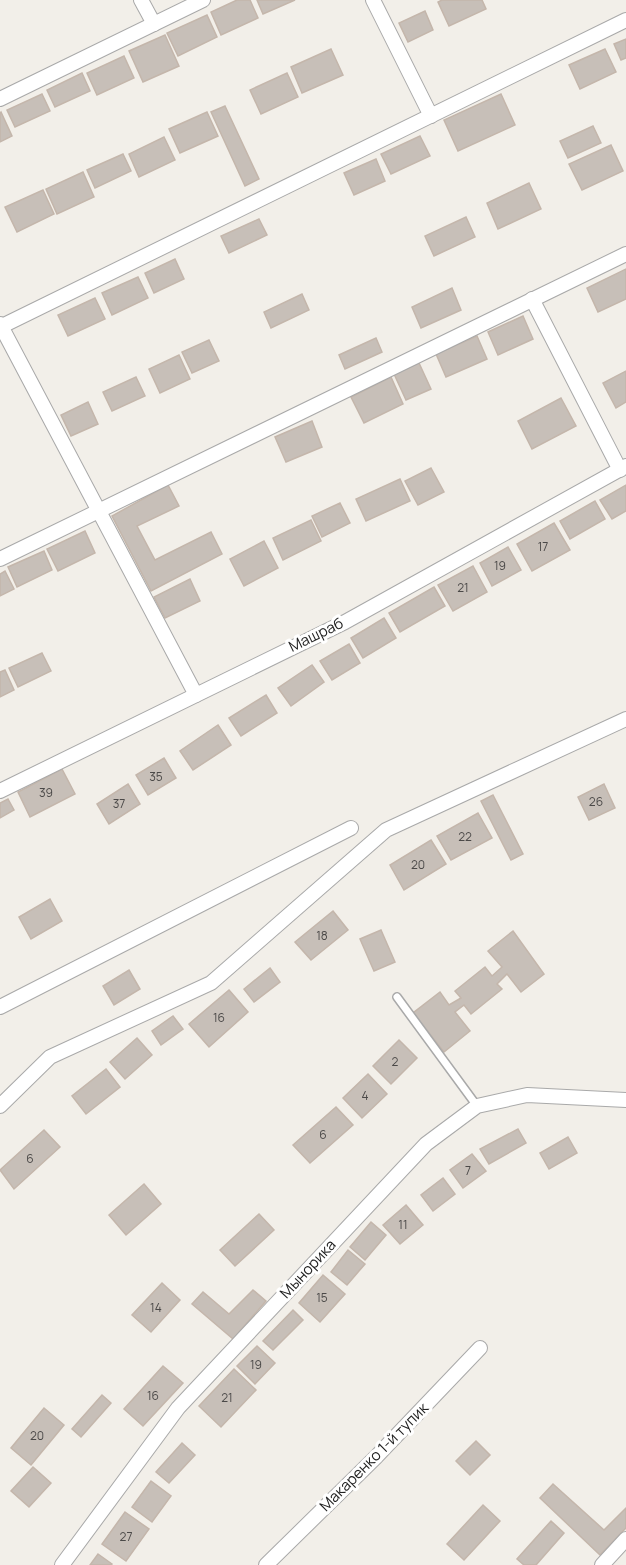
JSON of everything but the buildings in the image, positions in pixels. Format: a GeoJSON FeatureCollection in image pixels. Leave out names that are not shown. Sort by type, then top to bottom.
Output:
{"type":"FeatureCollection","features":[{"type":"Feature","properties":{"kind":"street"},"geometry":{"type":"LineString","coordinates":[[141,0],[153,24]]}},
{"type":"Feature","properties":{"kind":"street"},"geometry":{"type":"LineString","coordinates":[[0,99],[203,0]]}},
{"type":"Feature","properties":{"kind":"street"},"geometry":{"type":"LineString","coordinates":[[373,0],[431,116]]}},
{"type":"Feature","properties":{"kind":"street"},"geometry":{"type":"LineString","coordinates":[[196,694],[0,326],[626,20]]}},
{"type":"Feature","properties":{"kind":"street"},"geometry":{"type":"LineString","coordinates":[[0,559],[626,254]]}},
{"type":"Feature","properties":{"kind":"street"},"geometry":{"type":"LineString","coordinates":[[532,299],[623,468]]}},
{"type":"Feature","properties":{"kind":"street","name":"Машраб"},"geometry":{"type":"LineString","coordinates":[[0,791],[345,622],[623,468]]}},
{"type":"Feature","properties":{"kind":"street"},"geometry":{"type":"LineString","coordinates":[[0,1106],[50,1057],[211,983],[386,830],[626,719]]}},
{"type":"Feature","properties":{"kind":"street"},"geometry":{"type":"LineString","coordinates":[[0,1007],[351,828]]}},
{"type":"Feature","properties":{"kind":"street","name":"Мынорика"},"geometry":{"type":"LineString","coordinates":[[62,1565],[178,1408],[426,1144],[477,1106],[527,1095],[626,1100]]}},
{"type":"Feature","properties":{"kind":"street","name":"Макаренко 1-й тупик"},"geometry":{"type":"LineString","coordinates":[[266,1565],[376,1457],[480,1348]]}},
{"type":"Feature","properties":{"kind":"street"},"geometry":{"type":"LineString","coordinates":[[602,1565],[626,1539]]}},
{"type":"Feature","properties":{"kind":"lane"},"geometry":{"type":"LineString","coordinates":[[397,997],[477,1106]]}}]}
